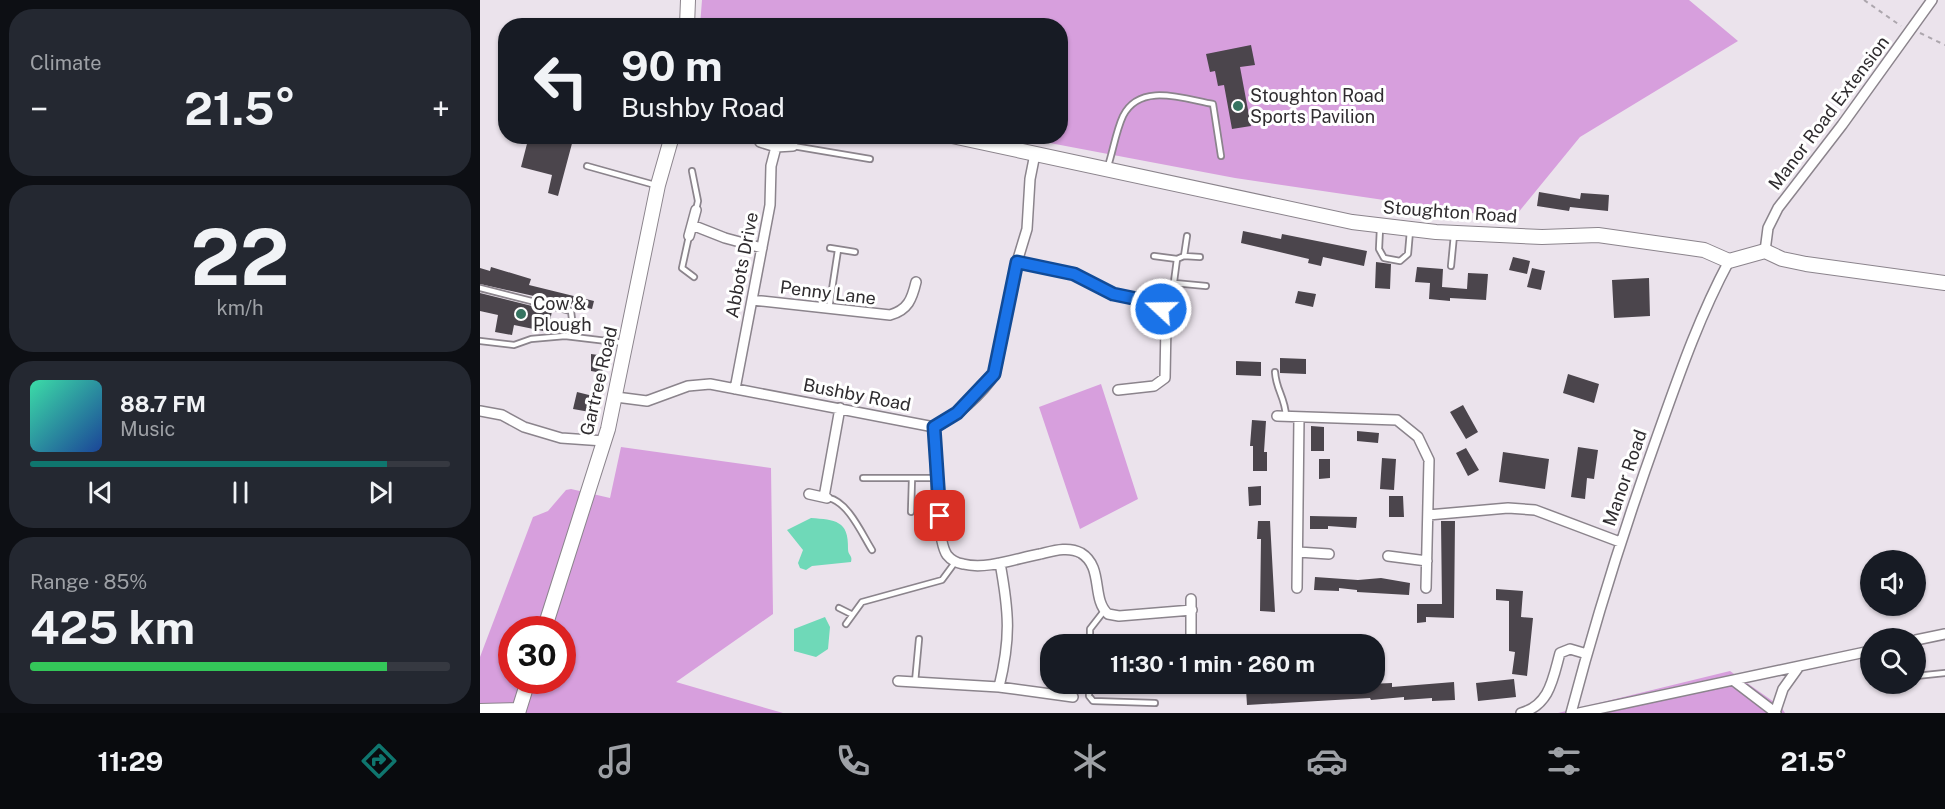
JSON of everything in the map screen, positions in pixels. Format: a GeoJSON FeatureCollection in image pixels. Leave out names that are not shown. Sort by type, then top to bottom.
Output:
{"type":"FeatureCollection","features":[{"type":"Feature","properties":{"kind":"main road"},"geometry":{"type":"LineString","coordinates":[[687,18],[688,0]]}},
{"type":"Feature","properties":{"kind":"main road","name":"Gartree Road"},"geometry":{"type":"LineString","coordinates":[[548,616],[616,397],[658,185],[670,144]]}},
{"type":"Feature","properties":{"kind":"main road","name":"Stoughton Road"},"geometry":{"type":"LineString","coordinates":[[989,144],[1352,222],[1410,229],[1542,237],[1598,236],[1704,250],[1729,261]]}},
{"type":"Feature","properties":{"kind":"main road"},"geometry":{"type":"LineString","coordinates":[[1729,261],[1765,251],[1782,259],[1806,264],[1945,283]]}},
{"type":"Feature","properties":{"kind":"main road"},"geometry":{"type":"LineString","coordinates":[[480,711],[519,712],[524,694]]}},
{"type":"Feature","properties":{"kind":"street","name":"Manor Road Extension"},"geometry":{"type":"LineString","coordinates":[[1765,251],[1768,228],[1778,208],[1932,0]]}},
{"type":"Feature","properties":{"kind":"street"},"geometry":{"type":"LineString","coordinates":[[766,144],[776,147],[793,146]]}},
{"type":"Feature","properties":{"kind":"street","name":"Abbots Drive"},"geometry":{"type":"LineString","coordinates":[[735,389],[770,205],[771,166],[776,147]]}},
{"type":"Feature","properties":{"kind":"street"},"geometry":{"type":"LineString","coordinates":[[1035,154],[1030,179],[1029,221],[1017,262],[994,374],[957,413],[934,427],[943,546],[947,555],[956,561],[971,565],[999,563],[1058,550],[1076,551],[1093,565],[1104,610],[1119,616],[1192,610]]}},
{"type":"Feature","properties":{"kind":"street"},"geometry":{"type":"LineString","coordinates":[[689,236],[696,210]]}},
{"type":"Feature","properties":{"kind":"street"},"geometry":{"type":"LineString","coordinates":[[692,225],[725,238],[762,248]]}},
{"type":"Feature","properties":{"kind":"street","name":"Manor Road"},"geometry":{"type":"LineString","coordinates":[[1571,713],[1620,543],[1688,350],[1729,261]]}},
{"type":"Feature","properties":{"kind":"street"},"geometry":{"type":"LineString","coordinates":[[1017,262],[1074,274],[1113,294],[1147,301],[1161,309],[1166,324],[1168,368],[1165,378],[1154,386],[1118,390]]}},
{"type":"Feature","properties":{"kind":"street","name":"Penny Lane"},"geometry":{"type":"LineString","coordinates":[[752,300],[880,316],[898,313],[912,299],[916,282]]}},
{"type":"Feature","properties":{"kind":"street","name":"Bushby Road"},"geometry":{"type":"LineString","coordinates":[[616,397],[647,400],[700,384],[934,427]]}},
{"type":"Feature","properties":{"kind":"street"},"geometry":{"type":"LineString","coordinates":[[809,495],[826,497],[840,408]]}},
{"type":"Feature","properties":{"kind":"street"},"geometry":{"type":"LineString","coordinates":[[480,411],[502,415],[524,427],[561,438],[604,441]]}},
{"type":"Feature","properties":{"kind":"street"},"geometry":{"type":"LineString","coordinates":[[1282,416],[1397,420],[1418,437],[1429,460],[1426,588]]}},
{"type":"Feature","properties":{"kind":"street"},"geometry":{"type":"LineString","coordinates":[[1297,588],[1299,418]]}},
{"type":"Feature","properties":{"kind":"street"},"geometry":{"type":"LineString","coordinates":[[1428,515],[1508,508],[1535,510],[1620,543]]}},
{"type":"Feature","properties":{"kind":"street"},"geometry":{"type":"LineString","coordinates":[[1298,552],[1329,554]]}},
{"type":"Feature","properties":{"kind":"street"},"geometry":{"type":"LineString","coordinates":[[1388,556],[1426,561]]}},
{"type":"Feature","properties":{"kind":"street"},"geometry":{"type":"LineString","coordinates":[[999,563],[1008,606],[1009,629],[999,687]]}},
{"type":"Feature","properties":{"kind":"street"},"geometry":{"type":"LineString","coordinates":[[1191,599],[1191,634]]}},
{"type":"Feature","properties":{"kind":"street"},"geometry":{"type":"LineString","coordinates":[[1926,638],[1945,634]]}},
{"type":"Feature","properties":{"kind":"street"},"geometry":{"type":"LineString","coordinates":[[1521,713],[1534,709],[1545,699],[1560,652],[1570,649],[1587,654]]}},
{"type":"Feature","properties":{"kind":"street"},"geometry":{"type":"LineString","coordinates":[[1579,713],[1860,653]]}},
{"type":"Feature","properties":{"kind":"street"},"geometry":{"type":"LineString","coordinates":[[1734,681],[1776,713],[1783,689],[1798,668]]}},
{"type":"Feature","properties":{"kind":"street"},"geometry":{"type":"LineString","coordinates":[[898,681],[999,687],[1073,697]]}},
{"type":"Feature","properties":{"kind":"lane"},"geometry":{"type":"LineString","coordinates":[[1107,168],[1123,117],[1133,104],[1148,95],[1163,95],[1213,104],[1221,156]]}},
{"type":"Feature","properties":{"kind":"lane"},"geometry":{"type":"LineString","coordinates":[[793,146],[870,159]]}},
{"type":"Feature","properties":{"kind":"lane"},"geometry":{"type":"LineString","coordinates":[[587,165],[658,185]]}},
{"type":"Feature","properties":{"kind":"lane"},"geometry":{"type":"LineString","coordinates":[[692,171],[698,201],[696,210]]}},
{"type":"Feature","properties":{"kind":"lane"},"geometry":{"type":"LineString","coordinates":[[1380,225],[1378,249],[1384,258],[1391,260],[1400,261],[1408,254],[1410,229]]}},
{"type":"Feature","properties":{"kind":"lane"},"geometry":{"type":"LineString","coordinates":[[1451,266],[1455,232]]}},
{"type":"Feature","properties":{"kind":"lane"},"geometry":{"type":"LineString","coordinates":[[689,236],[682,268],[694,277]]}},
{"type":"Feature","properties":{"kind":"lane"},"geometry":{"type":"LineString","coordinates":[[1184,256],[1187,236]]}},
{"type":"Feature","properties":{"kind":"lane"},"geometry":{"type":"LineString","coordinates":[[830,248],[855,252]]}},
{"type":"Feature","properties":{"kind":"lane"},"geometry":{"type":"LineString","coordinates":[[829,309],[838,250]]}},
{"type":"Feature","properties":{"kind":"lane"},"geometry":{"type":"LineString","coordinates":[[1154,256],[1177,259],[1184,256],[1200,257]]}},
{"type":"Feature","properties":{"kind":"lane"},"geometry":{"type":"LineString","coordinates":[[1161,309],[1172,297],[1177,259]]}},
{"type":"Feature","properties":{"kind":"lane"},"geometry":{"type":"LineString","coordinates":[[1174,283],[1206,286]]}},
{"type":"Feature","properties":{"kind":"lane"},"geometry":{"type":"LineString","coordinates":[[480,288],[571,311],[574,336]]}},
{"type":"Feature","properties":{"kind":"lane"},"geometry":{"type":"LineString","coordinates":[[480,341],[514,345],[531,339],[574,336],[627,343]]}},
{"type":"Feature","properties":{"kind":"lane"},"geometry":{"type":"LineString","coordinates":[[1275,372],[1276,386],[1285,399],[1282,416]]}},
{"type":"Feature","properties":{"kind":"lane"},"geometry":{"type":"LineString","coordinates":[[863,478],[937,478]]}},
{"type":"Feature","properties":{"kind":"lane"},"geometry":{"type":"LineString","coordinates":[[911,512],[912,478]]}},
{"type":"Feature","properties":{"kind":"lane"},"geometry":{"type":"LineString","coordinates":[[826,497],[836,500],[851,517],[872,550]]}},
{"type":"Feature","properties":{"kind":"lane"},"geometry":{"type":"LineString","coordinates":[[846,624],[851,614],[868,600],[942,580],[956,561]]}},
{"type":"Feature","properties":{"kind":"lane"},"geometry":{"type":"LineString","coordinates":[[839,608],[851,614]]}},
{"type":"Feature","properties":{"kind":"lane"},"geometry":{"type":"LineString","coordinates":[[1090,634],[1090,629],[1104,610]]}},
{"type":"Feature","properties":{"kind":"lane"},"geometry":{"type":"LineString","coordinates":[[915,682],[919,639]]}},
{"type":"Feature","properties":{"kind":"lane"},"geometry":{"type":"LineString","coordinates":[[1926,675],[1945,673]]}},
{"type":"Feature","properties":{"kind":"lane"},"geometry":{"type":"LineString","coordinates":[[1089,694],[1094,702],[1155,703]]}},
{"type":"Feature","properties":{"kind":"path"},"geometry":{"type":"LineString","coordinates":[[1864,0],[1910,31],[1945,45]]}},
{"type":"Feature","properties":{"kind":"shaded area"},"geometry":{"type":"Polygon","coordinates":[[[702,0],[1689,0],[1738,41],[1580,137],[1513,219],[1235,178],[1055,144],[1068,144],[1068,18],[701,18],[702,0]]]}},
{"type":"Feature","properties":{"kind":"shaded area"},"geometry":{"type":"Polygon","coordinates":[[[1101,384],[1138,499],[1080,529],[1039,407],[1101,384]]]}},
{"type":"Feature","properties":{"kind":"shaded area"},"geometry":{"type":"Polygon","coordinates":[[[621,447],[771,468],[773,614],[676,682],[783,713],[480,713],[480,657],[533,517],[548,511],[566,490],[571,489],[610,498],[621,447]]]}},
{"type":"Feature","properties":{"kind":"shaded area"},"geometry":{"type":"Polygon","coordinates":[[[811,518],[834,521],[843,527],[848,539],[851,562],[812,566],[806,570],[800,568],[798,563],[803,550],[787,530],[811,518]]]}},
{"type":"Feature","properties":{"kind":"shaded area"},"geometry":{"type":"Polygon","coordinates":[[[825,617],[830,627],[828,649],[816,657],[794,651],[794,629],[825,617]]]}},
{"type":"Feature","properties":{"kind":"shaded area"},"geometry":{"type":"Polygon","coordinates":[[[1730,671],[1781,707],[1785,713],[1558,713],[1730,671]]]}},
{"type":"Feature","properties":{"kind":"building","name":"Stoughton Road Sports Pavilion"},"geometry":{"type":"Polygon","coordinates":[[[1251,45],[1255,65],[1240,67],[1251,126],[1232,129],[1224,85],[1218,86],[1215,71],[1210,72],[1206,54],[1251,45]]]}},
{"type":"Feature","properties":{"kind":"building"},"geometry":{"type":"Polygon","coordinates":[[[527,144],[572,144],[558,196],[548,193],[552,175],[521,167],[527,144]]]}},
{"type":"Feature","properties":{"kind":"building"},"geometry":{"type":"Polygon","coordinates":[[[1539,192],[1580,199],[1581,193],[1609,195],[1608,211],[1570,207],[1569,211],[1537,206],[1539,192]]]}},
{"type":"Feature","properties":{"kind":"building"},"geometry":{"type":"Polygon","coordinates":[[[1243,231],[1281,239],[1282,234],[1367,251],[1364,266],[1323,257],[1321,266],[1308,263],[1309,259],[1241,243],[1243,231]]]}},
{"type":"Feature","properties":{"kind":"building"},"geometry":{"type":"Polygon","coordinates":[[[1513,257],[1530,261],[1527,274],[1509,270],[1513,257]]]}},
{"type":"Feature","properties":{"kind":"building"},"geometry":{"type":"Polygon","coordinates":[[[1376,262],[1391,264],[1390,289],[1375,288],[1376,262]]]}},
{"type":"Feature","properties":{"kind":"building"},"geometry":{"type":"Polygon","coordinates":[[[491,267],[531,279],[529,285],[594,301],[592,309],[480,284],[480,268],[490,271],[491,267]]]}},
{"type":"Feature","properties":{"kind":"building"},"geometry":{"type":"Polygon","coordinates":[[[1417,267],[1443,269],[1442,287],[1467,289],[1468,273],[1488,274],[1486,300],[1429,299],[1430,283],[1415,282],[1417,267]]]}},
{"type":"Feature","properties":{"kind":"building"},"geometry":{"type":"Polygon","coordinates":[[[1532,268],[1545,271],[1541,290],[1527,287],[1532,268]]]}},
{"type":"Feature","properties":{"kind":"building"},"geometry":{"type":"Polygon","coordinates":[[[1649,278],[1650,316],[1614,318],[1612,280],[1649,278]]]}},
{"type":"Feature","properties":{"kind":"building"},"geometry":{"type":"Polygon","coordinates":[[[1298,291],[1316,294],[1313,307],[1295,303],[1298,291]]]}},
{"type":"Feature","properties":{"kind":"building","name":"Cow & Plough"},"geometry":{"type":"Polygon","coordinates":[[[480,293],[552,311],[548,332],[514,325],[512,335],[495,332],[498,315],[480,311],[480,293]]]}},
{"type":"Feature","properties":{"kind":"building"},"geometry":{"type":"Polygon","coordinates":[[[591,354],[606,356],[602,373],[591,371],[591,354]]]}},
{"type":"Feature","properties":{"kind":"building"},"geometry":{"type":"Polygon","coordinates":[[[1280,358],[1306,359],[1306,374],[1280,373],[1280,358]]]}},
{"type":"Feature","properties":{"kind":"building"},"geometry":{"type":"Polygon","coordinates":[[[1236,361],[1261,362],[1261,376],[1236,375],[1236,361]]]}},
{"type":"Feature","properties":{"kind":"building"},"geometry":{"type":"Polygon","coordinates":[[[1568,374],[1599,384],[1594,403],[1563,393],[1568,374]]]}},
{"type":"Feature","properties":{"kind":"building"},"geometry":{"type":"Polygon","coordinates":[[[577,392],[593,396],[590,412],[573,409],[577,392]]]}},
{"type":"Feature","properties":{"kind":"building"},"geometry":{"type":"Polygon","coordinates":[[[1463,405],[1478,432],[1466,439],[1450,412],[1463,405]]]}},
{"type":"Feature","properties":{"kind":"building"},"geometry":{"type":"Polygon","coordinates":[[[1252,420],[1266,421],[1264,452],[1267,452],[1267,471],[1253,471],[1253,446],[1250,446],[1252,420]]]}},
{"type":"Feature","properties":{"kind":"building"},"geometry":{"type":"Polygon","coordinates":[[[1311,426],[1324,427],[1324,451],[1311,451],[1311,426]]]}},
{"type":"Feature","properties":{"kind":"building"},"geometry":{"type":"Polygon","coordinates":[[[1357,431],[1379,433],[1378,443],[1357,441],[1357,431]]]}},
{"type":"Feature","properties":{"kind":"building"},"geometry":{"type":"Polygon","coordinates":[[[1578,447],[1598,450],[1594,479],[1587,478],[1585,499],[1571,497],[1578,447]]]}},
{"type":"Feature","properties":{"kind":"building"},"geometry":{"type":"Polygon","coordinates":[[[1466,448],[1479,470],[1468,476],[1456,453],[1466,448]]]}},
{"type":"Feature","properties":{"kind":"building"},"geometry":{"type":"Polygon","coordinates":[[[1503,452],[1549,459],[1545,489],[1499,482],[1503,452]]]}},
{"type":"Feature","properties":{"kind":"building"},"geometry":{"type":"Polygon","coordinates":[[[1382,458],[1396,459],[1394,490],[1380,489],[1382,458]]]}},
{"type":"Feature","properties":{"kind":"building"},"geometry":{"type":"Polygon","coordinates":[[[1319,459],[1330,459],[1330,478],[1319,479],[1319,459]]]}},
{"type":"Feature","properties":{"kind":"building"},"geometry":{"type":"Polygon","coordinates":[[[1261,486],[1261,505],[1249,506],[1248,487],[1261,486]]]}},
{"type":"Feature","properties":{"kind":"building"},"geometry":{"type":"Polygon","coordinates":[[[1389,496],[1403,496],[1404,517],[1389,517],[1389,496]]]}},
{"type":"Feature","properties":{"kind":"building"},"geometry":{"type":"Polygon","coordinates":[[[1310,516],[1357,517],[1356,528],[1328,526],[1328,529],[1310,529],[1310,516]]]}},
{"type":"Feature","properties":{"kind":"building"},"geometry":{"type":"Polygon","coordinates":[[[1258,521],[1270,521],[1275,612],[1260,611],[1261,539],[1257,539],[1258,521]]]}},
{"type":"Feature","properties":{"kind":"building"},"geometry":{"type":"Polygon","coordinates":[[[1441,521],[1455,521],[1454,618],[1426,617],[1426,622],[1417,623],[1417,604],[1442,604],[1441,521]]]}},
{"type":"Feature","properties":{"kind":"building"},"geometry":{"type":"Polygon","coordinates":[[[1315,577],[1358,580],[1381,578],[1410,583],[1409,595],[1357,592],[1357,590],[1339,588],[1339,591],[1314,590],[1315,577]]]}},
{"type":"Feature","properties":{"kind":"building"},"geometry":{"type":"Polygon","coordinates":[[[1496,589],[1523,591],[1521,617],[1533,618],[1527,676],[1512,674],[1515,652],[1509,651],[1509,601],[1496,600],[1496,589]]]}},
{"type":"Feature","properties":{"kind":"building"},"geometry":{"type":"Polygon","coordinates":[[[1514,679],[1516,697],[1478,701],[1476,683],[1514,679]]]}},
{"type":"Feature","properties":{"kind":"building"},"geometry":{"type":"Polygon","coordinates":[[[1454,682],[1455,700],[1432,701],[1432,698],[1404,700],[1404,697],[1247,705],[1246,694],[1385,694],[1385,683],[1392,683],[1392,687],[1454,682]]]}},
{"type":"Feature","properties":{"kind":"place","name":"Stoughton Road Sports Pavilion"},"geometry":{"type":"Point","coordinates":[1238,106]}},
{"type":"Feature","properties":{"kind":"place","name":"Cow & Plough"},"geometry":{"type":"Point","coordinates":[521,314]}},
{"type":"Feature","properties":{"kind":"route"},"geometry":{"type":"LineString","coordinates":[[940,516],[934,427],[945,423],[957,413],[987,384],[994,374],[1017,262],[1084,277],[1113,294],[1147,301],[1161,309]]}}]}
